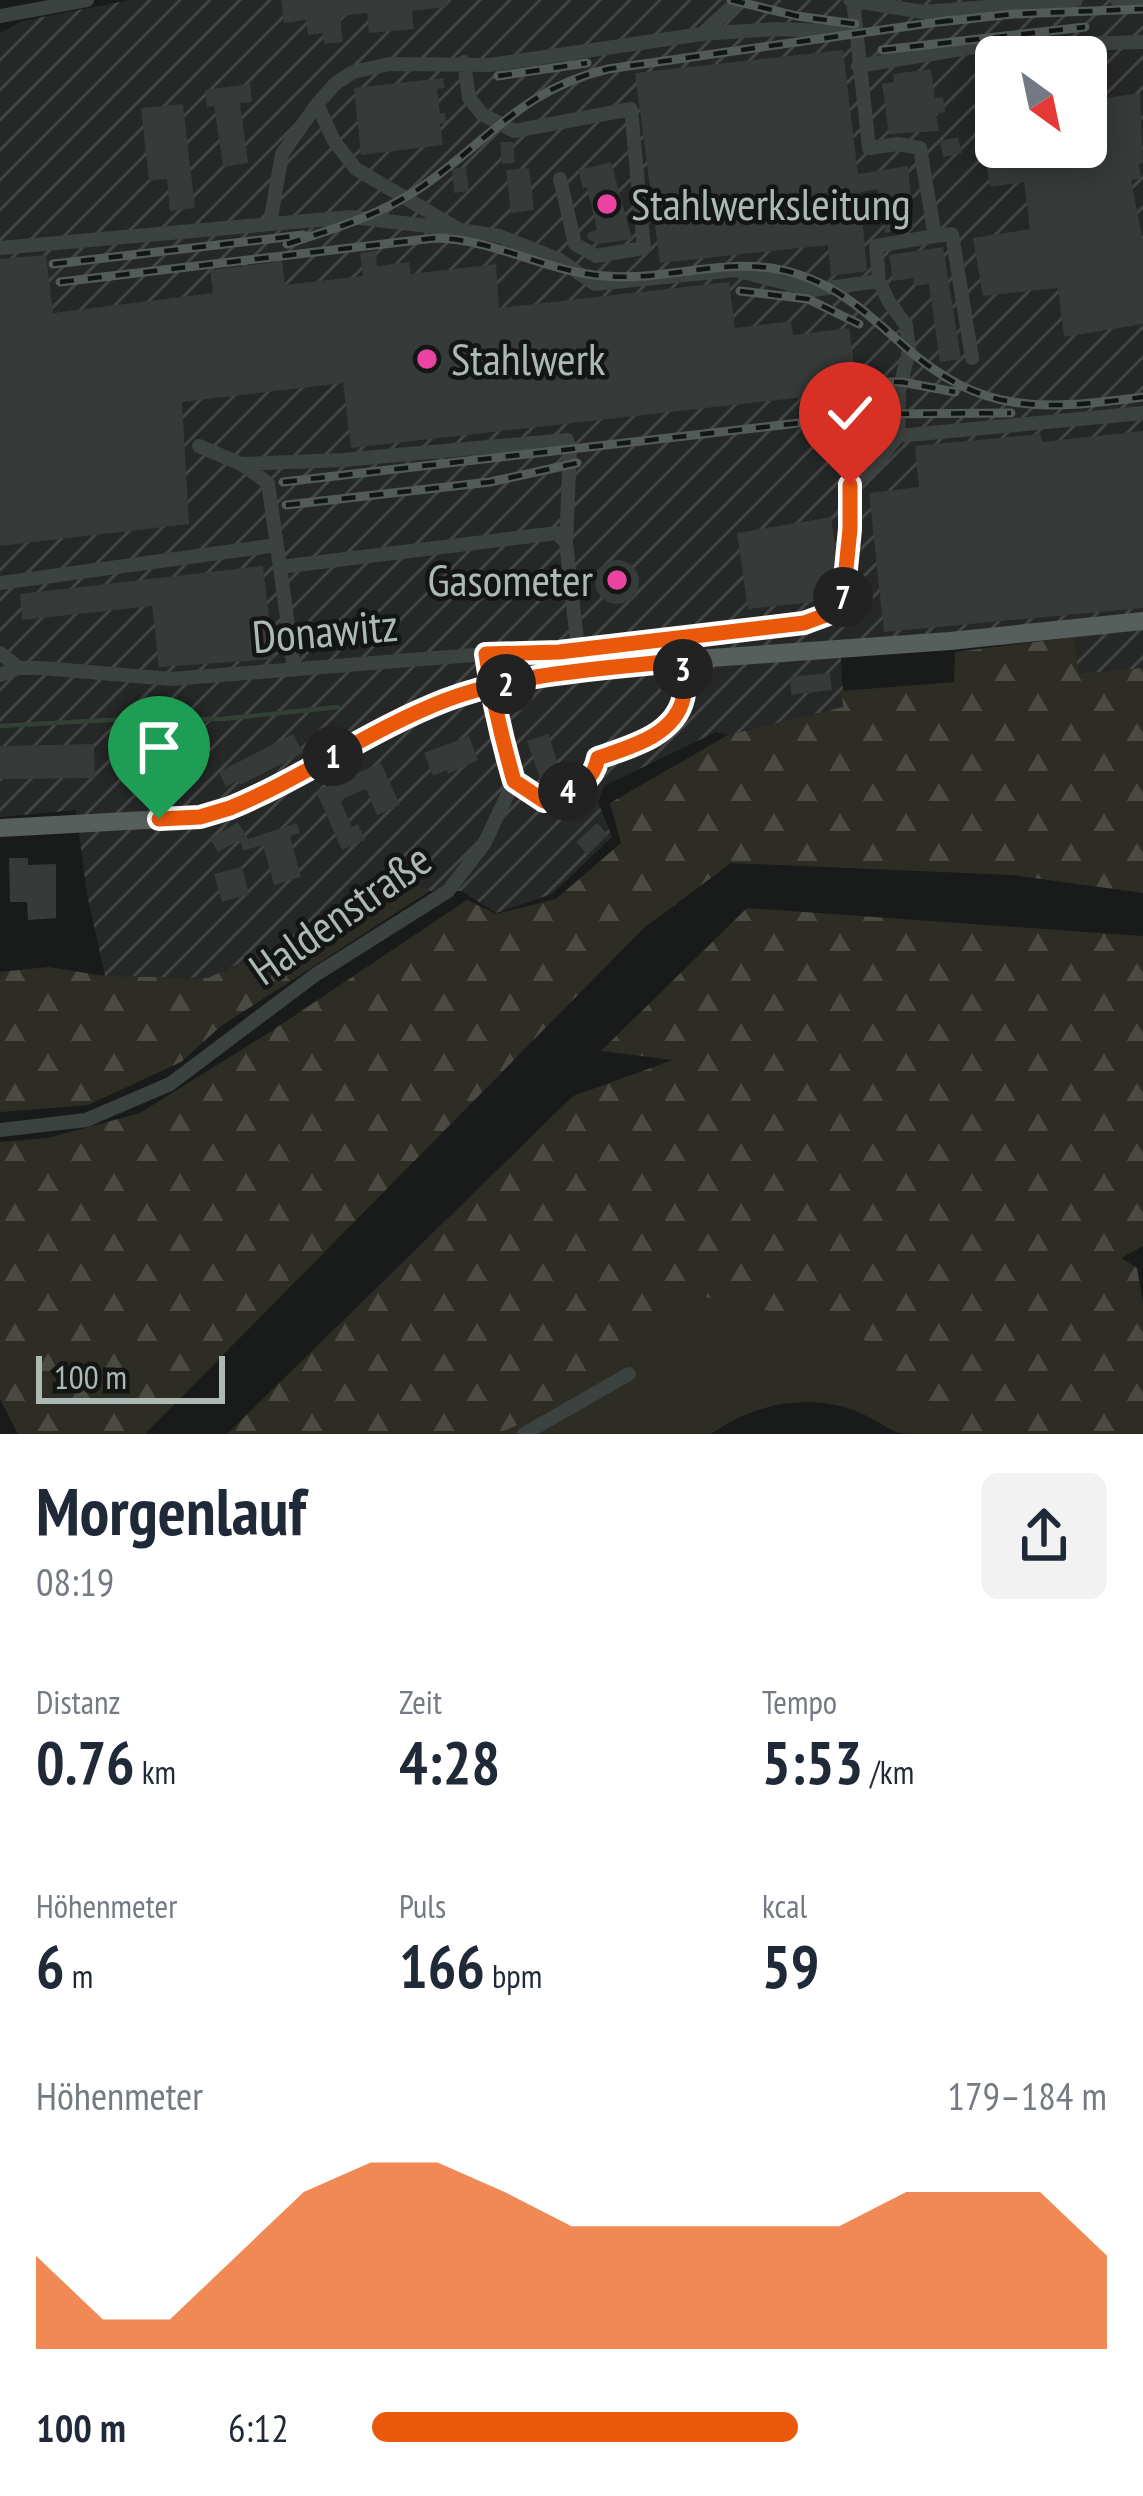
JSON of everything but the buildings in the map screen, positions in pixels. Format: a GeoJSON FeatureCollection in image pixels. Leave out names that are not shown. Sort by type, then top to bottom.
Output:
{"type":"FeatureCollection","features":[{"type":"Feature","properties":{"kind":"main road"},"geometry":{"type":"LineString","coordinates":[[0,828],[86,828],[200,817],[260,796],[402,719],[450,699],[548,676],[1143,621]]}},
{"type":"Feature","properties":{"kind":"street"},"geometry":{"type":"LineString","coordinates":[[702,34],[739,0]]}},
{"type":"Feature","properties":{"kind":"street"},"geometry":{"type":"LineString","coordinates":[[935,236],[920,148],[898,144],[869,148],[852,0],[923,12],[1076,0]]}},
{"type":"Feature","properties":{"kind":"street"},"geometry":{"type":"LineString","coordinates":[[1117,0],[1143,2]]}},
{"type":"Feature","properties":{"kind":"street"},"geometry":{"type":"LineString","coordinates":[[0,16],[79,1]]}},
{"type":"Feature","properties":{"kind":"street"},"geometry":{"type":"LineString","coordinates":[[270,223],[282,154],[317,104],[353,72],[389,64],[490,65],[702,34],[776,29],[854,32]]}},
{"type":"Feature","properties":{"kind":"street"},"geometry":{"type":"LineString","coordinates":[[858,66],[974,47],[1143,42]]}},
{"type":"Feature","properties":{"kind":"street"},"geometry":{"type":"LineString","coordinates":[[464,62],[469,98],[482,114],[514,131],[631,109],[644,248],[596,256],[575,244],[560,179]]}},
{"type":"Feature","properties":{"kind":"street"},"geometry":{"type":"LineString","coordinates":[[317,104],[334,141],[356,169],[460,230]]}},
{"type":"Feature","properties":{"kind":"street"},"geometry":{"type":"LineString","coordinates":[[0,248],[350,217],[499,236],[558,259],[596,284],[735,270],[813,290],[879,281]]}},
{"type":"Feature","properties":{"kind":"street"},"geometry":{"type":"LineString","coordinates":[[972,358],[952,234],[876,246],[879,281],[906,325],[909,350],[898,391],[898,436],[1143,412]]}},
{"type":"Feature","properties":{"kind":"street"},"geometry":{"type":"LineString","coordinates":[[558,259],[575,244]]}},
{"type":"Feature","properties":{"kind":"street","name":"Donawitz"},"geometry":{"type":"LineString","coordinates":[[19,668],[171,679],[487,661],[804,623],[842,609],[850,485],[875,465],[898,436]]}},
{"type":"Feature","properties":{"kind":"street"},"geometry":{"type":"LineString","coordinates":[[241,464],[567,440],[566,543],[578,650]]}},
{"type":"Feature","properties":{"kind":"street"},"geometry":{"type":"LineString","coordinates":[[200,446],[241,464],[268,483],[294,670]]}},
{"type":"Feature","properties":{"kind":"street"},"geometry":{"type":"LineString","coordinates":[[280,566],[557,533],[566,543]]}},
{"type":"Feature","properties":{"kind":"street"},"geometry":{"type":"LineString","coordinates":[[0,584],[277,545]]}},
{"type":"Feature","properties":{"kind":"street"},"geometry":{"type":"LineString","coordinates":[[0,653],[19,668]]}},
{"type":"Feature","properties":{"kind":"street"},"geometry":{"type":"LineString","coordinates":[[487,661],[497,722],[514,781],[544,801],[590,781],[598,758],[666,728],[683,700],[683,660]]}},
{"type":"Feature","properties":{"kind":"street"},"geometry":{"type":"LineString","coordinates":[[0,675],[19,668]]}},
{"type":"Feature","properties":{"kind":"street","name":"Haldenstraße"},"geometry":{"type":"LineString","coordinates":[[0,1130],[86,1120],[170,1084],[315,975],[448,891],[484,844],[514,781]]}},
{"type":"Feature","properties":{"kind":"street"},"geometry":{"type":"LineString","coordinates":[[524,1434],[629,1374]]}},
{"type":"Feature","properties":{"kind":"shaded area"},"geometry":{"type":"Polygon","coordinates":[[[130,0],[1143,0],[1143,615],[840,645],[844,707],[728,735],[716,732],[604,786],[598,802],[612,837],[552,894],[496,913],[462,891],[430,891],[414,883],[208,978],[105,976],[87,894],[76,810],[0,817],[0,33],[22,21],[130,0]]]}},
{"type":"Feature","properties":{"kind":"shaded area"},"geometry":{"type":"Polygon","coordinates":[[[1143,629],[1143,668],[1078,675],[1074,637],[1143,629]]]}},
{"type":"Feature","properties":{"kind":"green space"},"geometry":{"type":"Polygon","coordinates":[[[1074,637],[1079,674],[1143,668],[1143,893],[1012,875],[731,863],[644,928],[145,1434],[18,1434],[0,1399],[0,1142],[48,1138],[140,1113],[467,900],[496,914],[556,899],[621,843],[610,803],[728,735],[843,707],[842,691],[954,682],[955,652],[1074,637]]]}},
{"type":"Feature","properties":{"kind":"green space"},"geometry":{"type":"Polygon","coordinates":[[[414,883],[430,891],[221,1026],[181,1062],[88,1105],[0,1112],[0,972],[48,967],[105,976],[208,978],[414,883]]]}},
{"type":"Feature","properties":{"kind":"green space"},"geometry":{"type":"Polygon","coordinates":[[[747,908],[1143,936],[1143,1246],[1121,1258],[1137,1268],[1143,1304],[1143,1434],[923,1434],[875,1344],[800,1318],[696,1295],[652,1321],[629,1366],[581,1397],[497,1434],[227,1434],[573,1096],[673,1060],[601,1051],[747,908]]]}},
{"type":"Feature","properties":{"kind":"green space"},"geometry":{"type":"Polygon","coordinates":[[[696,1295],[800,1318],[875,1344],[923,1434],[899,1433],[851,1409],[810,1402],[768,1407],[711,1434],[497,1434],[581,1397],[629,1366],[652,1321],[696,1295]]]}},
{"type":"Feature","properties":{"kind":"waterway"},"geometry":{"type":"LineString","coordinates":[[0,726],[222,719],[338,707]]}},
{"type":"Feature","properties":{"kind":"railway"},"geometry":{"type":"LineString","coordinates":[[731,0],[855,24]]}},
{"type":"Feature","properties":{"kind":"railway"},"geometry":{"type":"LineString","coordinates":[[939,22],[1143,9]]}},
{"type":"Feature","properties":{"kind":"railway"},"geometry":{"type":"LineString","coordinates":[[287,244],[357,220],[407,196],[508,118],[578,78],[608,69],[952,20]]}},
{"type":"Feature","properties":{"kind":"railway"},"geometry":{"type":"LineString","coordinates":[[882,50],[1085,27]]}},
{"type":"Feature","properties":{"kind":"railway"},"geometry":{"type":"LineString","coordinates":[[498,76],[587,63]]}},
{"type":"Feature","properties":{"kind":"railway"},"geometry":{"type":"LineString","coordinates":[[53,264],[303,235]]}},
{"type":"Feature","properties":{"kind":"railway"},"geometry":{"type":"LineString","coordinates":[[60,282],[435,238],[479,244],[562,269],[605,276],[773,268],[813,280],[841,295],[932,368],[988,396],[1044,405],[1143,397]]}},
{"type":"Feature","properties":{"kind":"railway"},"geometry":{"type":"LineString","coordinates":[[740,291],[808,299],[859,324]]}},
{"type":"Feature","properties":{"kind":"railway"},"geometry":{"type":"LineString","coordinates":[[866,382],[902,382],[955,392]]}},
{"type":"Feature","properties":{"kind":"railway"},"geometry":{"type":"LineString","coordinates":[[283,482],[878,414],[1011,413]]}},
{"type":"Feature","properties":{"kind":"railway"},"geometry":{"type":"LineString","coordinates":[[286,505],[490,482],[577,463]]}},
{"type":"Feature","properties":{"kind":"place","name":"Stahlwerksleitung"},"geometry":{"type":"Point","coordinates":[607,204]}},
{"type":"Feature","properties":{"kind":"place","name":"Stahlwerk"},"geometry":{"type":"Point","coordinates":[427,359]}},
{"type":"Feature","properties":{"kind":"place","name":"Gasometer"},"geometry":{"type":"Point","coordinates":[617,580]}},
{"type":"Feature","properties":{"kind":"route"},"geometry":{"type":"LineString","coordinates":[[159,819],[200,817],[260,796],[402,719],[450,699],[512,683],[548,676],[683,660],[683,700],[666,728],[598,758],[595,773],[581,786],[544,801],[514,781],[497,722],[488,668],[486,654],[559,652],[804,623],[842,609],[850,485]]}}]}
